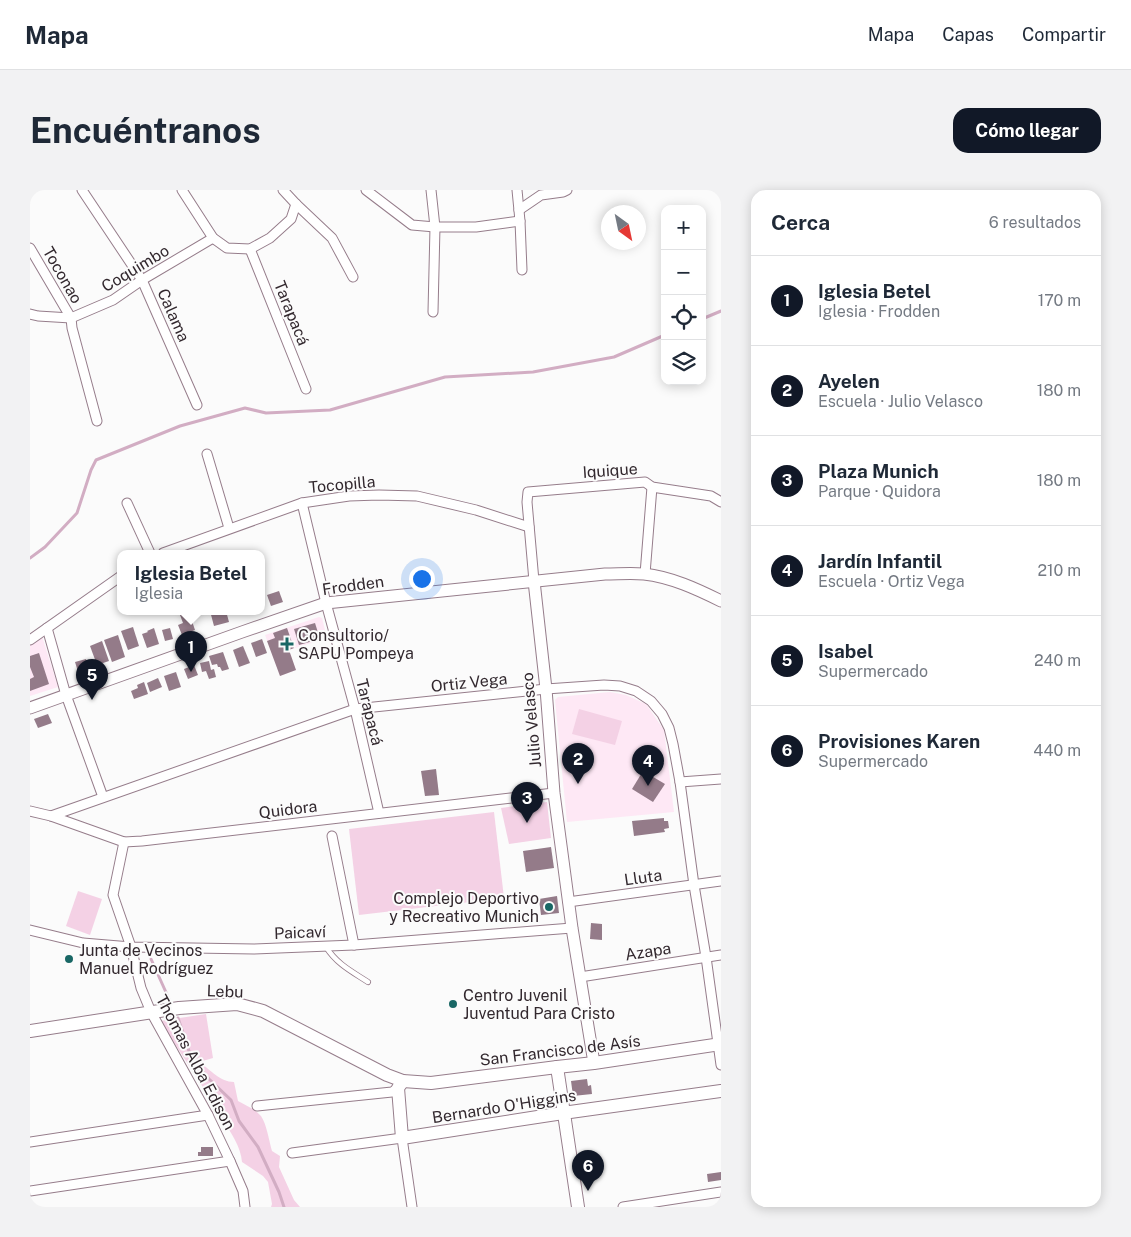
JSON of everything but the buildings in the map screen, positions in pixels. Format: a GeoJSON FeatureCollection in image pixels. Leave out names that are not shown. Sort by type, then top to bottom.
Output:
{"type":"FeatureCollection","features":[{"type":"Feature","properties":{"kind":"main road","name":"Lebu"},"geometry":{"type":"LineString","coordinates":[[30,1031],[151,1012],[237,1004],[263,1011],[365,1064],[400,1085]]}},
{"type":"Feature","properties":{"kind":"main road","name":"San Francisco de Asís"},"geometry":{"type":"LineString","coordinates":[[400,1085],[431,1083],[594,1063],[720,1044]]}},
{"type":"Feature","properties":{"kind":"main road"},"geometry":{"type":"LineString","coordinates":[[557,1067],[578,1207]]}},
{"type":"Feature","properties":{"kind":"main road"},"geometry":{"type":"LineString","coordinates":[[400,1085],[402,1138]]}},
{"type":"Feature","properties":{"kind":"main road","name":"Bernardo O'Higgins"},"geometry":{"type":"LineString","coordinates":[[402,1138],[721,1091]]}},
{"type":"Feature","properties":{"kind":"street","name":"Calama"},"geometry":{"type":"LineString","coordinates":[[82,190],[142,280],[197,405]]}},
{"type":"Feature","properties":{"kind":"street"},"geometry":{"type":"LineString","coordinates":[[182,190],[214,238],[227,248],[250,249],[270,238],[291,219],[296,204]]}},
{"type":"Feature","properties":{"kind":"street"},"geometry":{"type":"LineString","coordinates":[[283,190],[332,238],[353,277]]}},
{"type":"Feature","properties":{"kind":"street"},"geometry":{"type":"LineString","coordinates":[[366,190],[412,225],[476,227],[520,222]]}},
{"type":"Feature","properties":{"kind":"street"},"geometry":{"type":"LineString","coordinates":[[431,190],[435,227],[433,312]]}},
{"type":"Feature","properties":{"kind":"street"},"geometry":{"type":"LineString","coordinates":[[517,190],[522,270]]}},
{"type":"Feature","properties":{"kind":"street"},"geometry":{"type":"LineString","coordinates":[[519,210],[541,195],[567,190]]}},
{"type":"Feature","properties":{"kind":"street","name":"Coquimbo"},"geometry":{"type":"LineString","coordinates":[[30,314],[71,318],[113,300],[142,280],[214,238]]}},
{"type":"Feature","properties":{"kind":"street","name":"Toconao"},"geometry":{"type":"LineString","coordinates":[[30,248],[71,318],[97,421]]}},
{"type":"Feature","properties":{"kind":"street","name":"Tarapacá"},"geometry":{"type":"LineString","coordinates":[[250,249],[306,389]]}},
{"type":"Feature","properties":{"kind":"street"},"geometry":{"type":"LineString","coordinates":[[207,454],[229,528]]}},
{"type":"Feature","properties":{"kind":"street","name":"Iquique"},"geometry":{"type":"LineString","coordinates":[[528,492],[646,482],[652,487],[711,496],[721,502]]}},
{"type":"Feature","properties":{"kind":"street"},"geometry":{"type":"LineString","coordinates":[[645,574],[652,487]]}},
{"type":"Feature","properties":{"kind":"street","name":"Julio Velasco"},"geometry":{"type":"LineString","coordinates":[[528,492],[529,527],[546,690],[554,793],[568,902],[594,1063]]}},
{"type":"Feature","properties":{"kind":"street","name":"Tocopilla"},"geometry":{"type":"LineString","coordinates":[[170,550],[302,502],[349,496],[417,496],[476,510],[529,527]]}},
{"type":"Feature","properties":{"kind":"street","name":"Tarapacá"},"geometry":{"type":"LineString","coordinates":[[302,502],[326,603],[355,709],[379,814]]}},
{"type":"Feature","properties":{"kind":"street"},"geometry":{"type":"LineString","coordinates":[[127,503],[149,550]]}},
{"type":"Feature","properties":{"kind":"street","name":"Frodden"},"geometry":{"type":"LineString","coordinates":[[30,708],[326,603],[605,574],[645,574],[671,580],[721,600]]}},
{"type":"Feature","properties":{"kind":"street"},"geometry":{"type":"LineString","coordinates":[[30,640],[117,579]]}},
{"type":"Feature","properties":{"kind":"street"},"geometry":{"type":"LineString","coordinates":[[47,628],[66,695],[103,797]]}},
{"type":"Feature","properties":{"kind":"street","name":"Ortiz Vega"},"geometry":{"type":"LineString","coordinates":[[51,816],[355,709],[604,685],[620,686],[636,691],[651,701],[662,714],[669,728],[673,744],[720,1044],[721,1065]]}},
{"type":"Feature","properties":{"kind":"street"},"geometry":{"type":"LineString","coordinates":[[680,782],[721,779]]}},
{"type":"Feature","properties":{"kind":"street","name":"Quidora"},"geometry":{"type":"LineString","coordinates":[[30,811],[51,816],[124,842],[554,793]]}},
{"type":"Feature","properties":{"kind":"street"},"geometry":{"type":"LineString","coordinates":[[332,836],[354,945]]}},
{"type":"Feature","properties":{"kind":"street","name":"Thomas Alba Edison"},"geometry":{"type":"LineString","coordinates":[[124,842],[113,895],[131,947],[141,988],[151,1012],[208,1115],[230,1161],[243,1191],[245,1207]]}},
{"type":"Feature","properties":{"kind":"street","name":"Lluta"},"geometry":{"type":"LineString","coordinates":[[568,902],[721,881]]}},
{"type":"Feature","properties":{"kind":"street","name":"Paicaví"},"geometry":{"type":"LineString","coordinates":[[30,930],[83,943],[131,947],[254,948],[326,947],[572,928]]}},
{"type":"Feature","properties":{"kind":"street","name":"Azapa"},"geometry":{"type":"LineString","coordinates":[[580,978],[721,955]]}},
{"type":"Feature","properties":{"kind":"street","name":"San Francisco de Asís"},"geometry":{"type":"LineString","coordinates":[[257,1106],[392,1092],[400,1085]]}},
{"type":"Feature","properties":{"kind":"street"},"geometry":{"type":"LineString","coordinates":[[30,1142],[208,1115]]}},
{"type":"Feature","properties":{"kind":"street"},"geometry":{"type":"LineString","coordinates":[[402,1138],[412,1207]]}},
{"type":"Feature","properties":{"kind":"street","name":"Bernardo O'Higgins"},"geometry":{"type":"LineString","coordinates":[[292,1153],[402,1138]]}},
{"type":"Feature","properties":{"kind":"street"},"geometry":{"type":"LineString","coordinates":[[30,1191],[230,1161]]}},
{"type":"Feature","properties":{"kind":"street"},"geometry":{"type":"LineString","coordinates":[[623,1207],[721,1192]]}},
{"type":"Feature","properties":{"kind":"lane"},"geometry":{"type":"LineString","coordinates":[[326,947],[341,965],[368,982]]}},
{"type":"Feature","properties":{"kind":"shaded area","name":"Consultorio/ SAPU Pompeya"},"geometry":{"type":"Polygon","coordinates":[[[319,617],[322,618],[327,638],[289,650],[296,670],[280,676],[265,635],[319,617]]]}},
{"type":"Feature","properties":{"kind":"shaded area"},"geometry":{"type":"Polygon","coordinates":[[[42,636],[58,687],[30,696],[30,645],[42,636]]]}},
{"type":"Feature","properties":{"kind":"shaded area"},"geometry":{"type":"Polygon","coordinates":[[[610,692],[626,695],[646,704],[664,730],[674,812],[567,822],[555,700],[558,697],[610,692]]]}},
{"type":"Feature","properties":{"kind":"shaded area"},"geometry":{"type":"Polygon","coordinates":[[[579,709],[622,721],[615,745],[572,734],[579,709]]]}},
{"type":"Feature","properties":{"kind":"shaded area"},"geometry":{"type":"Polygon","coordinates":[[[547,802],[551,838],[509,844],[501,808],[547,802]]]}},
{"type":"Feature","properties":{"kind":"shaded area"},"geometry":{"type":"Polygon","coordinates":[[[494,812],[504,898],[359,915],[349,829],[494,812]]]}},
{"type":"Feature","properties":{"kind":"shaded area"},"geometry":{"type":"Polygon","coordinates":[[[78,891],[102,899],[90,935],[66,926],[78,891]]]}},
{"type":"Feature","properties":{"kind":"shaded area"},"geometry":{"type":"Polygon","coordinates":[[[206,1014],[213,1058],[199,1062],[220,1078],[234,1082],[238,1101],[261,1116],[272,1151],[280,1156],[279,1167],[294,1200],[300,1207],[271,1207],[268,1182],[263,1176],[242,1162],[240,1151],[232,1135],[160,1021],[206,1014]]]}},
{"type":"Feature","properties":{"kind":"waterway"},"geometry":{"type":"LineString","coordinates":[[706,317],[721,311]]}},
{"type":"Feature","properties":{"kind":"waterway"},"geometry":{"type":"LineString","coordinates":[[30,558],[45,547],[77,513],[96,460],[180,426],[245,408],[266,413],[330,410],[445,377],[533,372],[614,357],[661,337]]}},
{"type":"Feature","properties":{"kind":"waterway"},"geometry":{"type":"LineString","coordinates":[[151,959],[169,999]]}},
{"type":"Feature","properties":{"kind":"waterway"},"geometry":{"type":"LineString","coordinates":[[178,1018],[191,1057],[209,1079],[231,1100],[239,1121],[258,1147],[284,1207]]}},
{"type":"Feature","properties":{"kind":"place","name":"Consultorio/ SAPU Pompeya"},"geometry":{"type":"Point","coordinates":[287,644]}},
{"type":"Feature","properties":{"kind":"place","name":"Iglesia Betel"},"geometry":{"type":"Point","coordinates":[191,672]}},
{"type":"Feature","properties":{"kind":"place","name":"Isabel"},"geometry":{"type":"Point","coordinates":[92,700]}},
{"type":"Feature","properties":{"kind":"place","name":"Ayelen"},"geometry":{"type":"Point","coordinates":[578,784]}},
{"type":"Feature","properties":{"kind":"place","name":"Jardín Infantil"},"geometry":{"type":"Point","coordinates":[648,786]}},
{"type":"Feature","properties":{"kind":"place","name":"Plaza Munich"},"geometry":{"type":"Point","coordinates":[527,823]}},
{"type":"Feature","properties":{"kind":"place","name":"Complejo Deportivo y Recreativo Munich"},"geometry":{"type":"Point","coordinates":[549,907]}},
{"type":"Feature","properties":{"kind":"place","name":"Junta de Vecinos Manuel Rodríguez"},"geometry":{"type":"Point","coordinates":[69,959]}},
{"type":"Feature","properties":{"kind":"place","name":"Centro Juvenil Juventud Para Cristo"},"geometry":{"type":"Point","coordinates":[453,1004]}},
{"type":"Feature","properties":{"kind":"place","name":"Provisiones Karen"},"geometry":{"type":"Point","coordinates":[588,1191]}}]}
